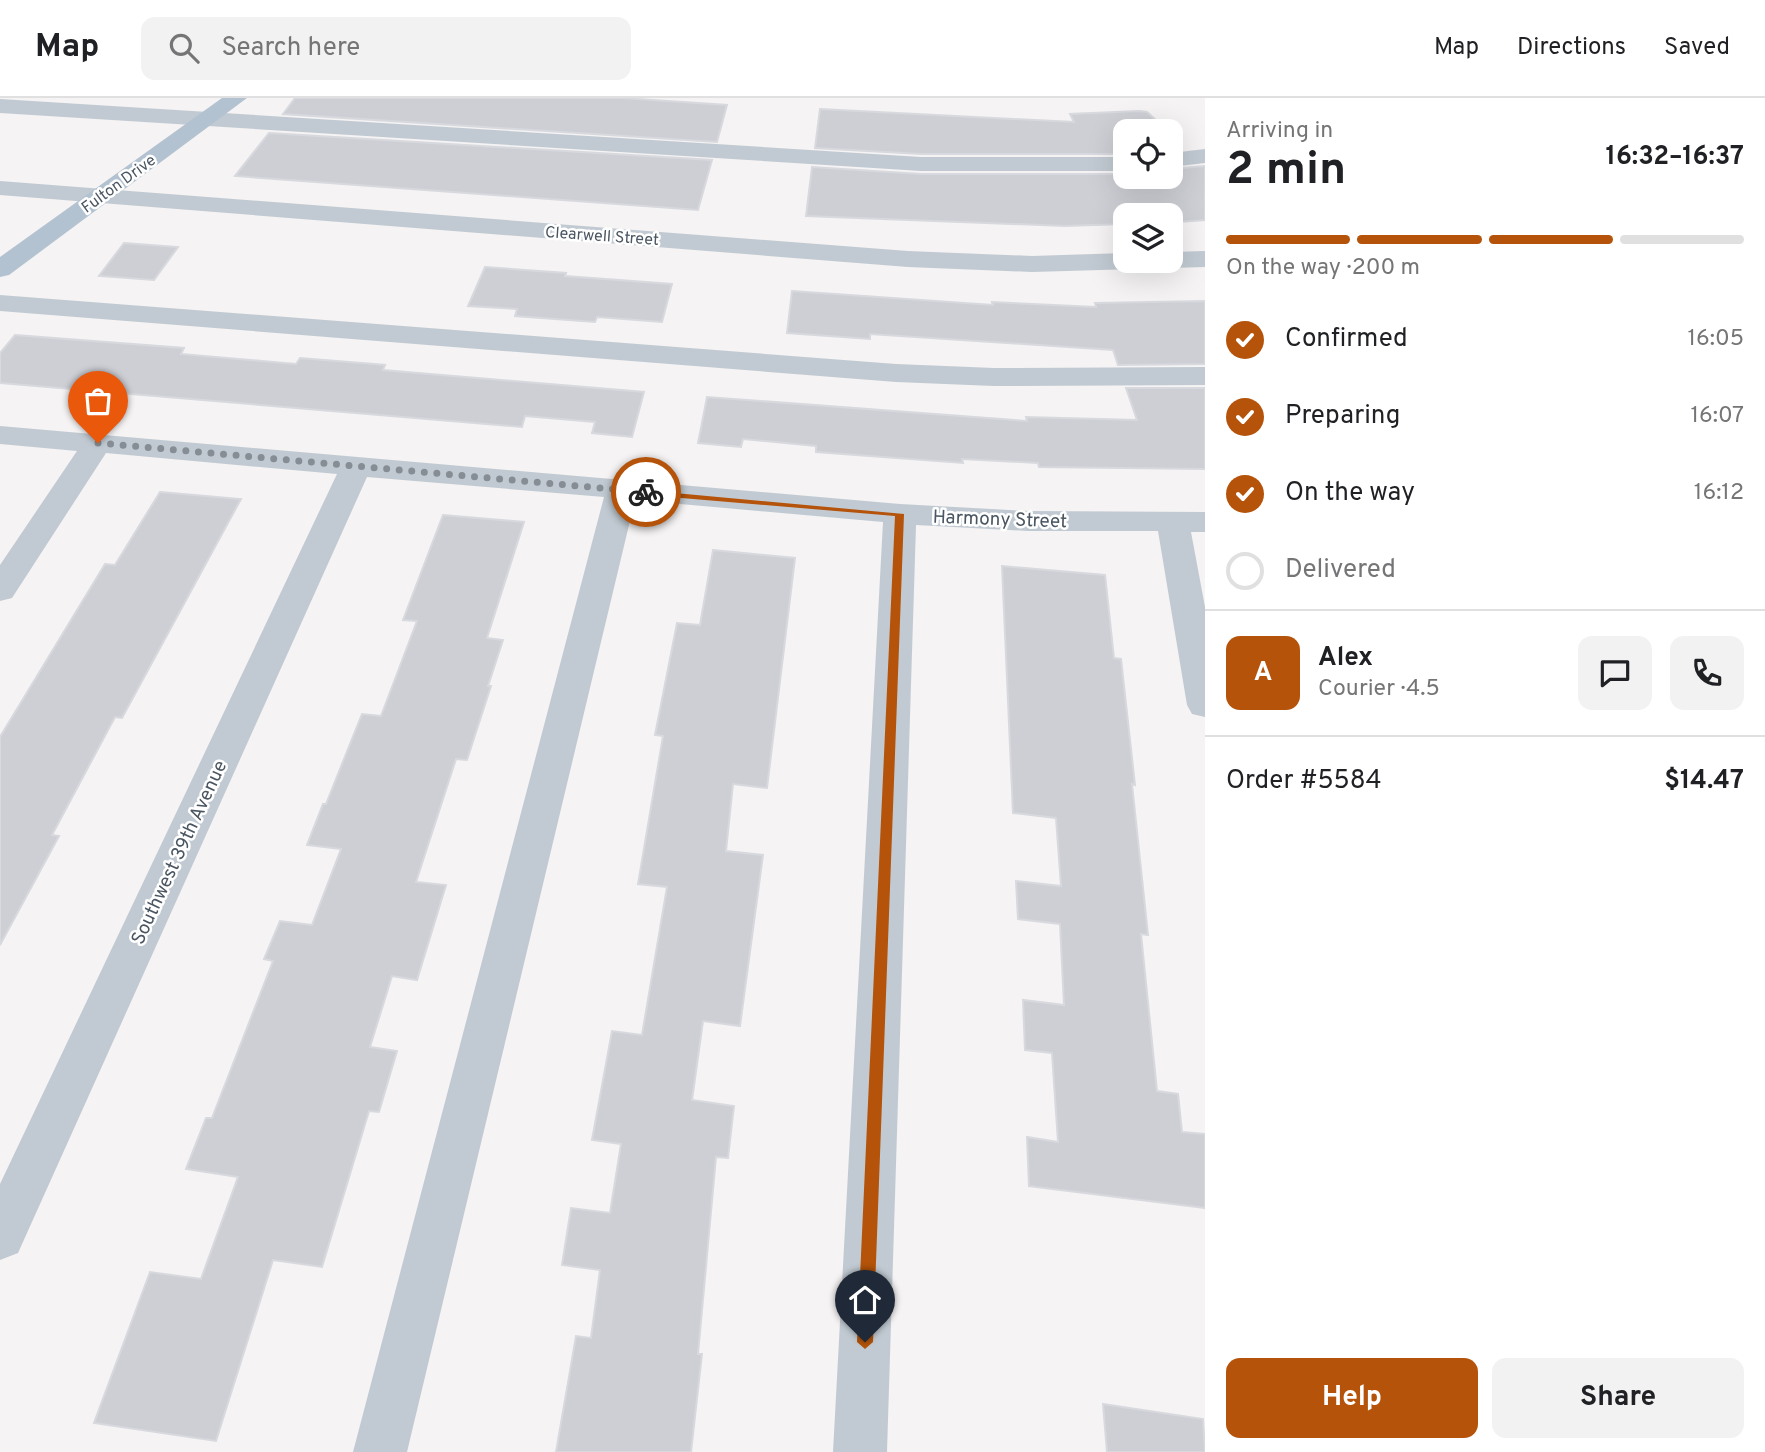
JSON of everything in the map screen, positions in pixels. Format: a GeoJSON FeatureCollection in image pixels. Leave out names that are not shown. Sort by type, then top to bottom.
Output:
{"type":"FeatureCollection","features":[{"type":"Feature","properties":{"kind":"main road","name":"Fulton Drive"},"geometry":{"type":"LineString","coordinates":[[0,269],[236,98]]}},
{"type":"Feature","properties":{"kind":"street"},"geometry":{"type":"LineString","coordinates":[[0,106],[921,164],[1113,164]]}},
{"type":"Feature","properties":{"kind":"street"},"geometry":{"type":"LineString","coordinates":[[1183,159],[1205,156]]}},
{"type":"Feature","properties":{"kind":"street","name":"Clearwell Street"},"geometry":{"type":"LineString","coordinates":[[0,188],[908,259],[1032,264],[1205,259]]}},
{"type":"Feature","properties":{"kind":"street"},"geometry":{"type":"LineString","coordinates":[[0,303],[896,373],[995,377],[1205,376]]}},
{"type":"Feature","properties":{"kind":"street","name":"Harmony Street"},"geometry":{"type":"LineString","coordinates":[[0,435],[900,514],[1028,521],[1189,522]]}},
{"type":"Feature","properties":{"kind":"street"},"geometry":{"type":"LineString","coordinates":[[0,590],[98,443]]}},
{"type":"Feature","properties":{"kind":"street","name":"Southwest 39th Avenue"},"geometry":{"type":"LineString","coordinates":[[0,1237],[356,467]]}},
{"type":"Feature","properties":{"kind":"street"},"geometry":{"type":"LineString","coordinates":[[380,1452],[622,490]]}},
{"type":"Feature","properties":{"kind":"street"},"geometry":{"type":"LineString","coordinates":[[860,1452],[900,514]]}},
{"type":"Feature","properties":{"kind":"street"},"geometry":{"type":"LineString","coordinates":[[1189,522],[1205,705]]}},
{"type":"Feature","properties":{"kind":"building"},"geometry":{"type":"Polygon","coordinates":[[[295,98],[623,98],[727,105],[717,142],[283,114],[295,98]]]}},
{"type":"Feature","properties":{"kind":"building"},"geometry":{"type":"Polygon","coordinates":[[[820,109],[1074,122],[1070,114],[1139,111],[1147,112],[1155,119],[1113,119],[1113,154],[921,154],[815,148],[820,109]]]}},
{"type":"Feature","properties":{"kind":"building"},"geometry":{"type":"Polygon","coordinates":[[[269,133],[712,160],[698,210],[235,176],[269,133]]]}},
{"type":"Feature","properties":{"kind":"building"},"geometry":{"type":"Polygon","coordinates":[[[1205,166],[1205,220],[1183,222],[1183,203],[1113,203],[1113,224],[1065,226],[806,216],[812,167],[921,174],[1113,174],[1113,189],[1183,189],[1183,168],[1205,166]]]}},
{"type":"Feature","properties":{"kind":"building"},"geometry":{"type":"Polygon","coordinates":[[[124,243],[178,247],[154,280],[99,276],[124,243]]]}},
{"type":"Feature","properties":{"kind":"building"},"geometry":{"type":"Polygon","coordinates":[[[485,267],[672,284],[662,322],[597,317],[595,322],[515,316],[517,309],[468,306],[485,267]]]}},
{"type":"Feature","properties":{"kind":"building"},"geometry":{"type":"Polygon","coordinates":[[[792,291],[993,305],[992,302],[1096,307],[1095,303],[1205,301],[1205,364],[1118,365],[1113,350],[870,334],[870,339],[787,333],[792,291]]]}},
{"type":"Feature","properties":{"kind":"building"},"geometry":{"type":"Polygon","coordinates":[[[15,335],[184,348],[181,354],[296,364],[300,358],[385,365],[383,370],[644,392],[632,437],[592,433],[595,422],[525,416],[522,427],[0,383],[0,353],[15,335]]]}},
{"type":"Feature","properties":{"kind":"building"},"geometry":{"type":"Polygon","coordinates":[[[1126,388],[1205,388],[1205,469],[1039,467],[1038,463],[962,459],[963,463],[816,452],[816,446],[743,439],[741,447],[698,443],[707,397],[1027,421],[1026,417],[1137,420],[1126,388]]]}},
{"type":"Feature","properties":{"kind":"building"},"geometry":{"type":"Polygon","coordinates":[[[160,492],[241,499],[122,718],[115,717],[52,835],[59,836],[0,945],[0,737],[105,564],[115,565],[160,492]]]}},
{"type":"Feature","properties":{"kind":"building"},"geometry":{"type":"Polygon","coordinates":[[[443,515],[524,522],[487,638],[503,640],[488,686],[491,686],[467,760],[456,759],[416,882],[446,885],[417,980],[392,976],[370,1047],[397,1051],[379,1112],[369,1111],[322,1267],[273,1260],[216,1441],[94,1423],[150,1272],[201,1279],[238,1177],[186,1169],[206,1118],[212,1118],[273,961],[264,959],[280,921],[312,925],[341,849],[307,845],[362,714],[381,716],[417,621],[403,620],[443,515]]]}},
{"type":"Feature","properties":{"kind":"building"},"geometry":{"type":"Polygon","coordinates":[[[713,550],[795,558],[767,788],[733,784],[726,851],[763,855],[740,1026],[703,1021],[692,1100],[734,1106],[728,1158],[716,1157],[698,1354],[702,1354],[691,1452],[556,1452],[576,1336],[591,1338],[600,1270],[562,1265],[571,1208],[610,1213],[621,1144],[592,1140],[612,1031],[642,1035],[667,887],[638,884],[663,736],[655,735],[677,623],[700,625],[713,550]]]}},
{"type":"Feature","properties":{"kind":"building"},"geometry":{"type":"Polygon","coordinates":[[[1002,566],[1105,575],[1114,658],[1121,659],[1135,785],[1132,784],[1148,935],[1141,934],[1157,1091],[1178,1094],[1182,1132],[1205,1134],[1205,1208],[1029,1186],[1027,1137],[1058,1142],[1052,1053],[1025,1050],[1023,1000],[1064,1005],[1060,924],[1018,919],[1016,881],[1061,886],[1056,818],[1013,813],[1002,566]]]}},
{"type":"Feature","properties":{"kind":"building"},"geometry":{"type":"Polygon","coordinates":[[[1103,1404],[1203,1419],[1205,1452],[1107,1452],[1103,1404]]]}},
{"type":"Feature","properties":{"kind":"way so far"},"geometry":{"type":"LineString","coordinates":[[98,443],[646,492]]}},
{"type":"Feature","properties":{"kind":"route"},"geometry":{"type":"LineString","coordinates":[[646,492],[900,514],[865,1342]]}}]}
